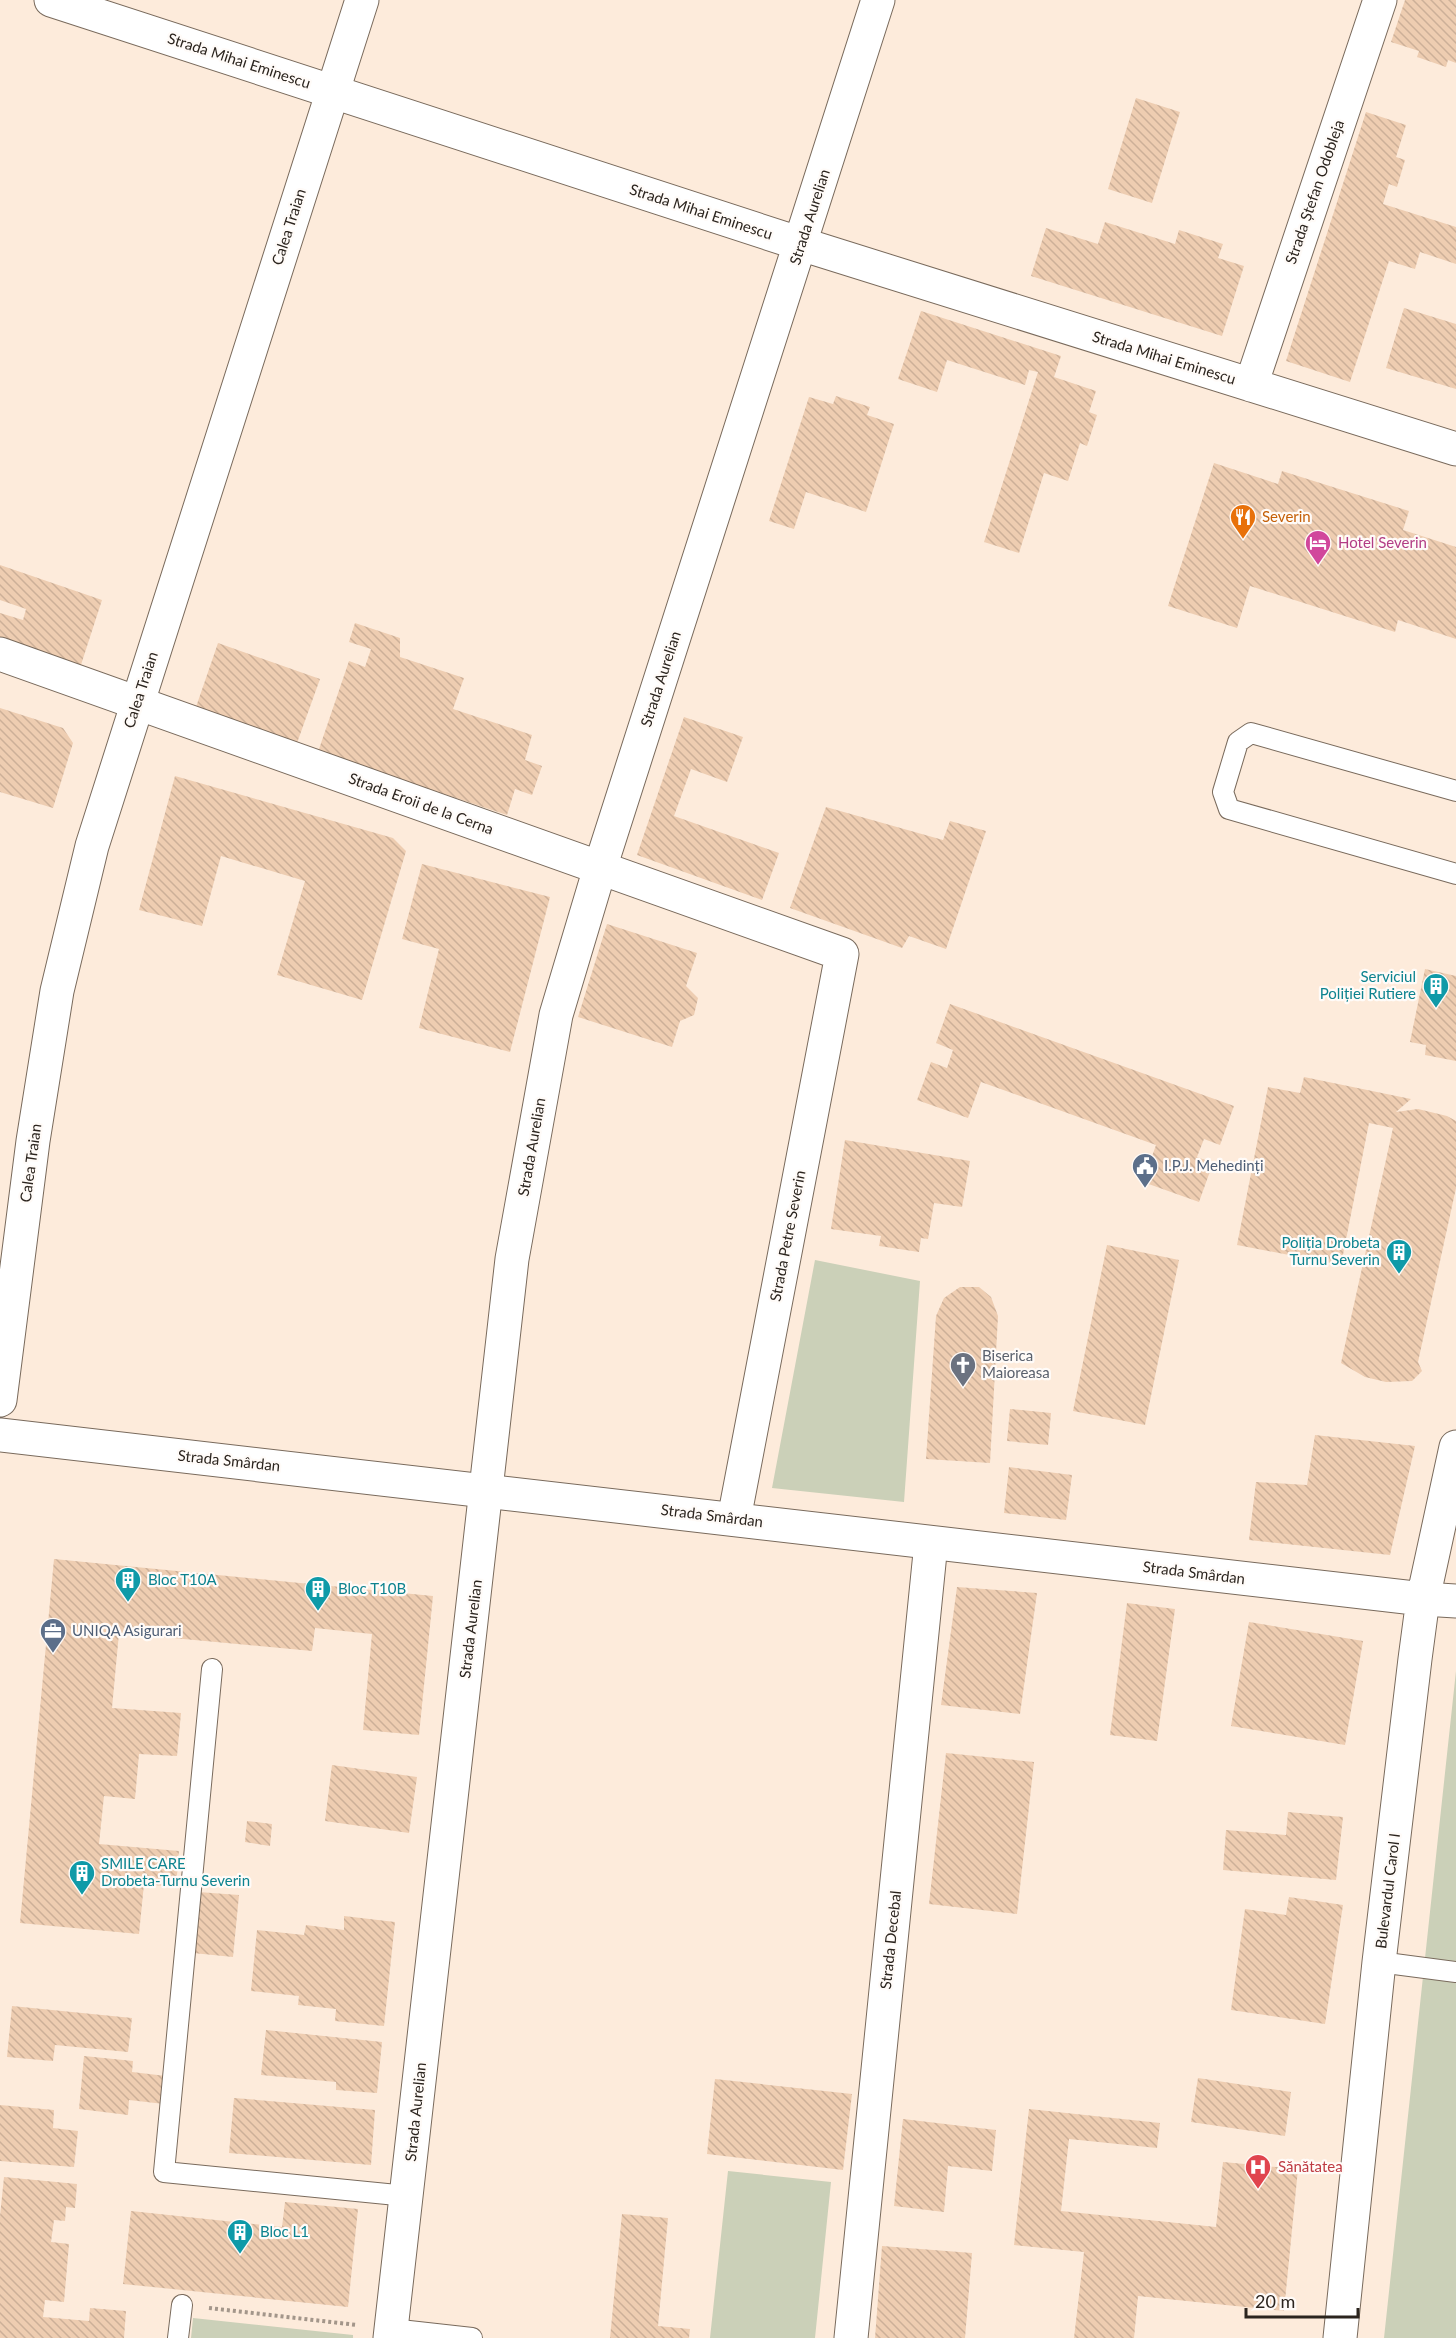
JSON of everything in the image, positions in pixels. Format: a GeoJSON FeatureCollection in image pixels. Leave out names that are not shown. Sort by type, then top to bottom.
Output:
{"type":"FeatureCollection","features":[{"type":"Feature","properties":{"kind":"street","name":"Strada Mihai Eminescu"},"geometry":{"type":"LineString","coordinates":[[51,0],[801,244],[1456,449]]}},
{"type":"Feature","properties":{"kind":"street","name":"Calea Traian"},"geometry":{"type":"LineString","coordinates":[[0,1400],[33,1140],[57,991],[92,846],[362,0]]}},
{"type":"Feature","properties":{"kind":"street","name":"Strada Aurelian"},"geometry":{"type":"LineString","coordinates":[[391,2334],[512,1259],[556,1015],[600,868],[878,0]]}},
{"type":"Feature","properties":{"kind":"street","name":"Strada Ștefan Odobleja"},"geometry":{"type":"LineString","coordinates":[[1251,385],[1380,0]]}},
{"type":"Feature","properties":{"kind":"street","name":"Strada Eroii de la Cerna"},"geometry":{"type":"LineString","coordinates":[[0,654],[842,954]]}},
{"type":"Feature","properties":{"kind":"street","name":"Strada Petre Severin"},"geometry":{"type":"LineString","coordinates":[[734,1519],[842,954]]}},
{"type":"Feature","properties":{"kind":"street","name":"Strada Smârdan"},"geometry":{"type":"LineString","coordinates":[[0,1435],[1456,1601]]}},
{"type":"Feature","properties":{"kind":"street","name":"Bulevardul Carol I"},"geometry":{"type":"LineString","coordinates":[[1340,2338],[1379,1962],[1423,1599],[1456,1447]]}},
{"type":"Feature","properties":{"kind":"street","name":"Strada Decebal"},"geometry":{"type":"LineString","coordinates":[[851,2338],[932,1543]]}},
{"type":"Feature","properties":{"kind":"lane"},"geometry":{"type":"LineString","coordinates":[[1456,791],[1251,733],[1238,742],[1223,792],[1229,809],[1456,874]]}},
{"type":"Feature","properties":{"kind":"lane"},"geometry":{"type":"LineString","coordinates":[[212,1669],[164,2172],[406,2196]]}},
{"type":"Feature","properties":{"kind":"lane"},"geometry":{"type":"LineString","coordinates":[[1379,1962],[1456,1972]]}},
{"type":"Feature","properties":{"kind":"lane"},"geometry":{"type":"LineString","coordinates":[[178,2338],[182,2305]]}},
{"type":"Feature","properties":{"kind":"lane"},"geometry":{"type":"LineString","coordinates":[[391,2334],[472,2338]]}},
{"type":"Feature","properties":{"kind":"path"},"geometry":{"type":"LineString","coordinates":[[182,2305],[391,2334]]}},
{"type":"Feature","properties":{"kind":"green space"},"geometry":{"type":"Polygon","coordinates":[[[815,1260],[920,1281],[904,1502],[772,1488],[815,1260]]]}},
{"type":"Feature","properties":{"kind":"green space"},"geometry":{"type":"Polygon","coordinates":[[[1456,1671],[1456,2338],[1384,2338],[1456,1671]]]}},
{"type":"Feature","properties":{"kind":"green space"},"geometry":{"type":"Polygon","coordinates":[[[728,2171],[831,2182],[815,2338],[710,2338],[728,2171]]]}},
{"type":"Feature","properties":{"kind":"green space"},"geometry":{"type":"Polygon","coordinates":[[[193,2318],[353,2335],[353,2338],[191,2338],[193,2318]]]}},
{"type":"Feature","properties":{"kind":"building"},"geometry":{"type":"Polygon","coordinates":[[[1405,0],[1456,0],[1456,63],[1448,60],[1446,67],[1417,57],[1419,51],[1391,42],[1405,0]]]}},
{"type":"Feature","properties":{"kind":"building"},"geometry":{"type":"Polygon","coordinates":[[[1136,98],[1180,112],[1152,203],[1108,189],[1136,98]]]}},
{"type":"Feature","properties":{"kind":"building"},"geometry":{"type":"Polygon","coordinates":[[[1366,112],[1406,125],[1396,157],[1405,160],[1397,187],[1389,184],[1383,204],[1456,227],[1456,264],[1420,252],[1415,269],[1389,261],[1350,382],[1286,361],[1366,112]]]}},
{"type":"Feature","properties":{"kind":"building"},"geometry":{"type":"Polygon","coordinates":[[[1105,222],[1175,244],[1179,230],[1223,244],[1218,258],[1244,266],[1222,336],[1031,276],[1046,228],[1098,244],[1105,222]]]}},
{"type":"Feature","properties":{"kind":"building"},"geometry":{"type":"Polygon","coordinates":[[[1404,308],[1456,324],[1456,389],[1386,368],[1404,308]]]}},
{"type":"Feature","properties":{"kind":"building"},"geometry":{"type":"Polygon","coordinates":[[[921,311],[1061,356],[1054,377],[1096,391],[1089,412],[1097,415],[1087,446],[1080,443],[1068,481],[1044,473],[1019,553],[984,542],[1038,372],[1029,370],[1025,385],[947,360],[937,392],[898,379],[921,311]]]}},
{"type":"Feature","properties":{"kind":"building"},"geometry":{"type":"Polygon","coordinates":[[[836,396],[870,407],[867,415],[894,424],[866,512],[806,492],[794,529],[769,521],[809,397],[833,404],[836,396]]]}},
{"type":"Feature","properties":{"kind":"building","name":"Hotel Severin"},"geometry":{"type":"Polygon","coordinates":[[[1214,463],[1278,484],[1282,471],[1409,511],[1403,530],[1456,547],[1456,639],[1398,620],[1395,632],[1250,586],[1237,628],[1168,606],[1214,463]]]}},
{"type":"Feature","properties":{"kind":"building"},"geometry":{"type":"Polygon","coordinates":[[[0,565],[102,600],[79,671],[0,645],[0,613],[23,620],[26,609],[0,600],[0,565]]]}},
{"type":"Feature","properties":{"kind":"building"},"geometry":{"type":"Polygon","coordinates":[[[355,623],[400,638],[400,657],[464,678],[453,709],[532,735],[525,760],[542,766],[532,795],[515,789],[507,815],[318,752],[349,661],[365,667],[371,649],[349,642],[355,623]]]}},
{"type":"Feature","properties":{"kind":"building"},"geometry":{"type":"Polygon","coordinates":[[[218,643],[320,679],[297,743],[196,707],[218,643]]]}},
{"type":"Feature","properties":{"kind":"building"},"geometry":{"type":"Polygon","coordinates":[[[0,708],[63,728],[73,743],[53,808],[0,792],[0,708]]]}},
{"type":"Feature","properties":{"kind":"building"},"geometry":{"type":"Polygon","coordinates":[[[684,717],[743,737],[727,782],[691,769],[674,816],[779,853],[762,900],[637,855],[684,717]]]}},
{"type":"Feature","properties":{"kind":"building"},"geometry":{"type":"Polygon","coordinates":[[[175,776],[393,838],[406,851],[362,1000],[277,975],[305,881],[221,856],[202,926],[139,910],[175,776]]]}},
{"type":"Feature","properties":{"kind":"building"},"geometry":{"type":"Polygon","coordinates":[[[826,807],[943,840],[950,821],[986,831],[946,949],[909,936],[902,948],[790,908],[826,807]]]}},
{"type":"Feature","properties":{"kind":"building"},"geometry":{"type":"Polygon","coordinates":[[[422,864],[550,897],[510,1052],[419,1028],[439,949],[402,939],[422,864]]]}},
{"type":"Feature","properties":{"kind":"building"},"geometry":{"type":"Polygon","coordinates":[[[607,924],[697,953],[686,986],[698,998],[694,1015],[680,1021],[672,1047],[578,1017],[607,924]]]}},
{"type":"Feature","properties":{"kind":"building","name":"Serviciul Poliției Rutiere"},"geometry":{"type":"Polygon","coordinates":[[[1425,969],[1456,976],[1456,1061],[1425,1055],[1426,1045],[1410,1042],[1425,969]]]}},
{"type":"Feature","properties":{"kind":"building"},"geometry":{"type":"Polygon","coordinates":[[[950,1004],[1234,1106],[1220,1145],[1204,1139],[1197,1157],[1213,1163],[1199,1202],[1143,1182],[1156,1145],[981,1082],[968,1118],[917,1100],[931,1062],[947,1068],[953,1050],[936,1043],[950,1004]]]}},
{"type":"Feature","properties":{"kind":"building"},"geometry":{"type":"Polygon","coordinates":[[[1304,1077],[1411,1099],[1396,1112],[1418,1109],[1447,1116],[1456,1121],[1456,1188],[1418,1362],[1422,1371],[1412,1381],[1386,1382],[1365,1377],[1341,1363],[1393,1128],[1369,1123],[1341,1265],[1237,1245],[1268,1087],[1300,1093],[1304,1077]]]}},
{"type":"Feature","properties":{"kind":"building"},"geometry":{"type":"Polygon","coordinates":[[[845,1140],[970,1161],[962,1207],[934,1203],[928,1239],[921,1238],[919,1252],[879,1246],[881,1236],[831,1229],[845,1140]]]}},
{"type":"Feature","properties":{"kind":"building"},"geometry":{"type":"Polygon","coordinates":[[[1107,1245],[1179,1260],[1145,1425],[1073,1411],[1107,1245]]]}},
{"type":"Feature","properties":{"kind":"building","name":"Biserica Maioreasa"},"geometry":{"type":"Polygon","coordinates":[[[960,1287],[979,1287],[991,1297],[998,1316],[990,1463],[926,1459],[936,1316],[944,1298],[960,1287]]]}},
{"type":"Feature","properties":{"kind":"building"},"geometry":{"type":"Polygon","coordinates":[[[1010,1409],[1051,1413],[1048,1445],[1007,1441],[1010,1409]]]}},
{"type":"Feature","properties":{"kind":"building"},"geometry":{"type":"Polygon","coordinates":[[[1315,1435],[1415,1446],[1390,1555],[1249,1540],[1256,1482],[1307,1485],[1315,1435]]]}},
{"type":"Feature","properties":{"kind":"building"},"geometry":{"type":"Polygon","coordinates":[[[1009,1467],[1072,1475],[1066,1520],[1004,1513],[1009,1467]]]}},
{"type":"Feature","properties":{"kind":"building"},"geometry":{"type":"Polygon","coordinates":[[[54,1559],[433,1596],[419,1735],[363,1730],[372,1634],[315,1628],[312,1651],[119,1633],[112,1708],[181,1713],[177,1756],[139,1754],[135,1799],[104,1796],[99,1844],[179,1851],[176,1887],[144,1884],[139,1934],[20,1923],[54,1559]]]}},
{"type":"Feature","properties":{"kind":"building"},"geometry":{"type":"Polygon","coordinates":[[[957,1587],[1037,1593],[1020,1714],[941,1705],[957,1587]]]}},
{"type":"Feature","properties":{"kind":"building"},"geometry":{"type":"Polygon","coordinates":[[[1127,1603],[1175,1609],[1157,1741],[1110,1735],[1127,1603]]]}},
{"type":"Feature","properties":{"kind":"building"},"geometry":{"type":"Polygon","coordinates":[[[1249,1622],[1363,1641],[1345,1745],[1231,1726],[1249,1622]]]}},
{"type":"Feature","properties":{"kind":"building"},"geometry":{"type":"Polygon","coordinates":[[[946,1753],[1034,1762],[1017,1914],[929,1904],[946,1753]]]}},
{"type":"Feature","properties":{"kind":"building"},"geometry":{"type":"Polygon","coordinates":[[[332,1765],[417,1777],[409,1833],[325,1821],[332,1765]]]}},
{"type":"Feature","properties":{"kind":"building"},"geometry":{"type":"Polygon","coordinates":[[[1288,1812],[1343,1817],[1336,1880],[1223,1870],[1226,1830],[1286,1835],[1288,1812]]]}},
{"type":"Feature","properties":{"kind":"building"},"geometry":{"type":"Polygon","coordinates":[[[247,1821],[272,1824],[270,1846],[245,1842],[247,1821]]]}},
{"type":"Feature","properties":{"kind":"building"},"geometry":{"type":"Polygon","coordinates":[[[198,1892],[239,1895],[233,1957],[193,1953],[198,1892]]]}},
{"type":"Feature","properties":{"kind":"building"},"geometry":{"type":"Polygon","coordinates":[[[1289,1897],[1343,1905],[1325,2024],[1231,2010],[1245,1909],[1286,1915],[1289,1897]]]}},
{"type":"Feature","properties":{"kind":"building"},"geometry":{"type":"Polygon","coordinates":[[[344,1916],[395,1922],[384,2026],[335,2021],[336,2009],[298,2005],[299,1996],[251,1991],[257,1930],[304,1935],[306,1925],[344,1930],[344,1916]]]}},
{"type":"Feature","properties":{"kind":"building"},"geometry":{"type":"Polygon","coordinates":[[[12,2006],[132,2018],[128,2052],[55,2045],[53,2061],[7,2057],[12,2006]]]}},
{"type":"Feature","properties":{"kind":"building"},"geometry":{"type":"Polygon","coordinates":[[[266,2030],[382,2042],[377,2093],[336,2090],[336,2082],[261,2075],[266,2030]]]}},
{"type":"Feature","properties":{"kind":"building"},"geometry":{"type":"Polygon","coordinates":[[[84,2056],[133,2061],[132,2072],[166,2076],[164,2104],[129,2100],[128,2115],[79,2109],[84,2056]]]}},
{"type":"Feature","properties":{"kind":"building"},"geometry":{"type":"Polygon","coordinates":[[[1198,2078],[1291,2092],[1285,2136],[1191,2122],[1198,2078]]]}},
{"type":"Feature","properties":{"kind":"building"},"geometry":{"type":"Polygon","coordinates":[[[715,2079],[852,2094],[843,2170],[707,2154],[715,2079]]]}},
{"type":"Feature","properties":{"kind":"building"},"geometry":{"type":"Polygon","coordinates":[[[234,2098],[375,2110],[371,2165],[229,2153],[234,2098]]]}},
{"type":"Feature","properties":{"kind":"building"},"geometry":{"type":"Polygon","coordinates":[[[0,2105],[54,2110],[53,2128],[78,2131],[74,2167],[0,2161],[0,2105]]]}},
{"type":"Feature","properties":{"kind":"building","name":"Sănătatea"},"geometry":{"type":"Polygon","coordinates":[[[1029,2109],[1160,2123],[1157,2148],[1069,2139],[1061,2211],[1216,2227],[1223,2162],[1298,2169],[1284,2311],[1138,2296],[1134,2338],[1074,2338],[1084,2252],[1014,2245],[1029,2109]]]}},
{"type":"Feature","properties":{"kind":"building"},"geometry":{"type":"Polygon","coordinates":[[[903,2119],[996,2130],[992,2171],[948,2166],[944,2212],[894,2206],[903,2119]]]}},
{"type":"Feature","properties":{"kind":"building"},"geometry":{"type":"Polygon","coordinates":[[[4,2177],[77,2184],[75,2208],[66,2207],[65,2221],[54,2220],[51,2242],[69,2244],[64,2302],[45,2300],[43,2317],[89,2321],[90,2308],[126,2311],[124,2338],[0,2338],[0,2216],[4,2177]]]}},
{"type":"Feature","properties":{"kind":"building","name":"Bloc L1"},"geometry":{"type":"Polygon","coordinates":[[[285,2202],[358,2209],[348,2307],[123,2284],[131,2211],[282,2227],[285,2202]]]}},
{"type":"Feature","properties":{"kind":"building"},"geometry":{"type":"Polygon","coordinates":[[[622,2214],[668,2218],[658,2326],[690,2329],[689,2338],[610,2338],[622,2214]]]}},
{"type":"Feature","properties":{"kind":"building"},"geometry":{"type":"Polygon","coordinates":[[[882,2246],[972,2253],[965,2338],[875,2338],[882,2246]]]}},
{"type":"Feature","properties":{"kind":"place","name":"Severin"},"geometry":{"type":"Point","coordinates":[1243,540]}},
{"type":"Feature","properties":{"kind":"place","name":"Hotel Severin"},"geometry":{"type":"Point","coordinates":[1318,566]}},
{"type":"Feature","properties":{"kind":"place","name":"Serviciul Poliției Rutiere"},"geometry":{"type":"Point","coordinates":[1436,1009]}},
{"type":"Feature","properties":{"kind":"place","name":"I.P.J. Mehedinți"},"geometry":{"type":"Point","coordinates":[1145,1189]}},
{"type":"Feature","properties":{"kind":"place","name":"Poliția Drobeta Turnu Severin"},"geometry":{"type":"Point","coordinates":[1399,1275]}},
{"type":"Feature","properties":{"kind":"place","name":"Biserica Maioreasa"},"geometry":{"type":"Point","coordinates":[963,1388]}},
{"type":"Feature","properties":{"kind":"place","name":"Bloc T10A"},"geometry":{"type":"Point","coordinates":[128,1603]}},
{"type":"Feature","properties":{"kind":"place","name":"Bloc T10B"},"geometry":{"type":"Point","coordinates":[318,1612]}},
{"type":"Feature","properties":{"kind":"place","name":"UNIQA Asigurari"},"geometry":{"type":"Point","coordinates":[53,1654]}},
{"type":"Feature","properties":{"kind":"place","name":"SMILE CARE Drobeta-Turnu Severin"},"geometry":{"type":"Point","coordinates":[82,1896]}},
{"type":"Feature","properties":{"kind":"place","name":"Sănătatea"},"geometry":{"type":"Point","coordinates":[1258,2190]}},
{"type":"Feature","properties":{"kind":"place","name":"Bloc L1"},"geometry":{"type":"Point","coordinates":[240,2255]}}]}
